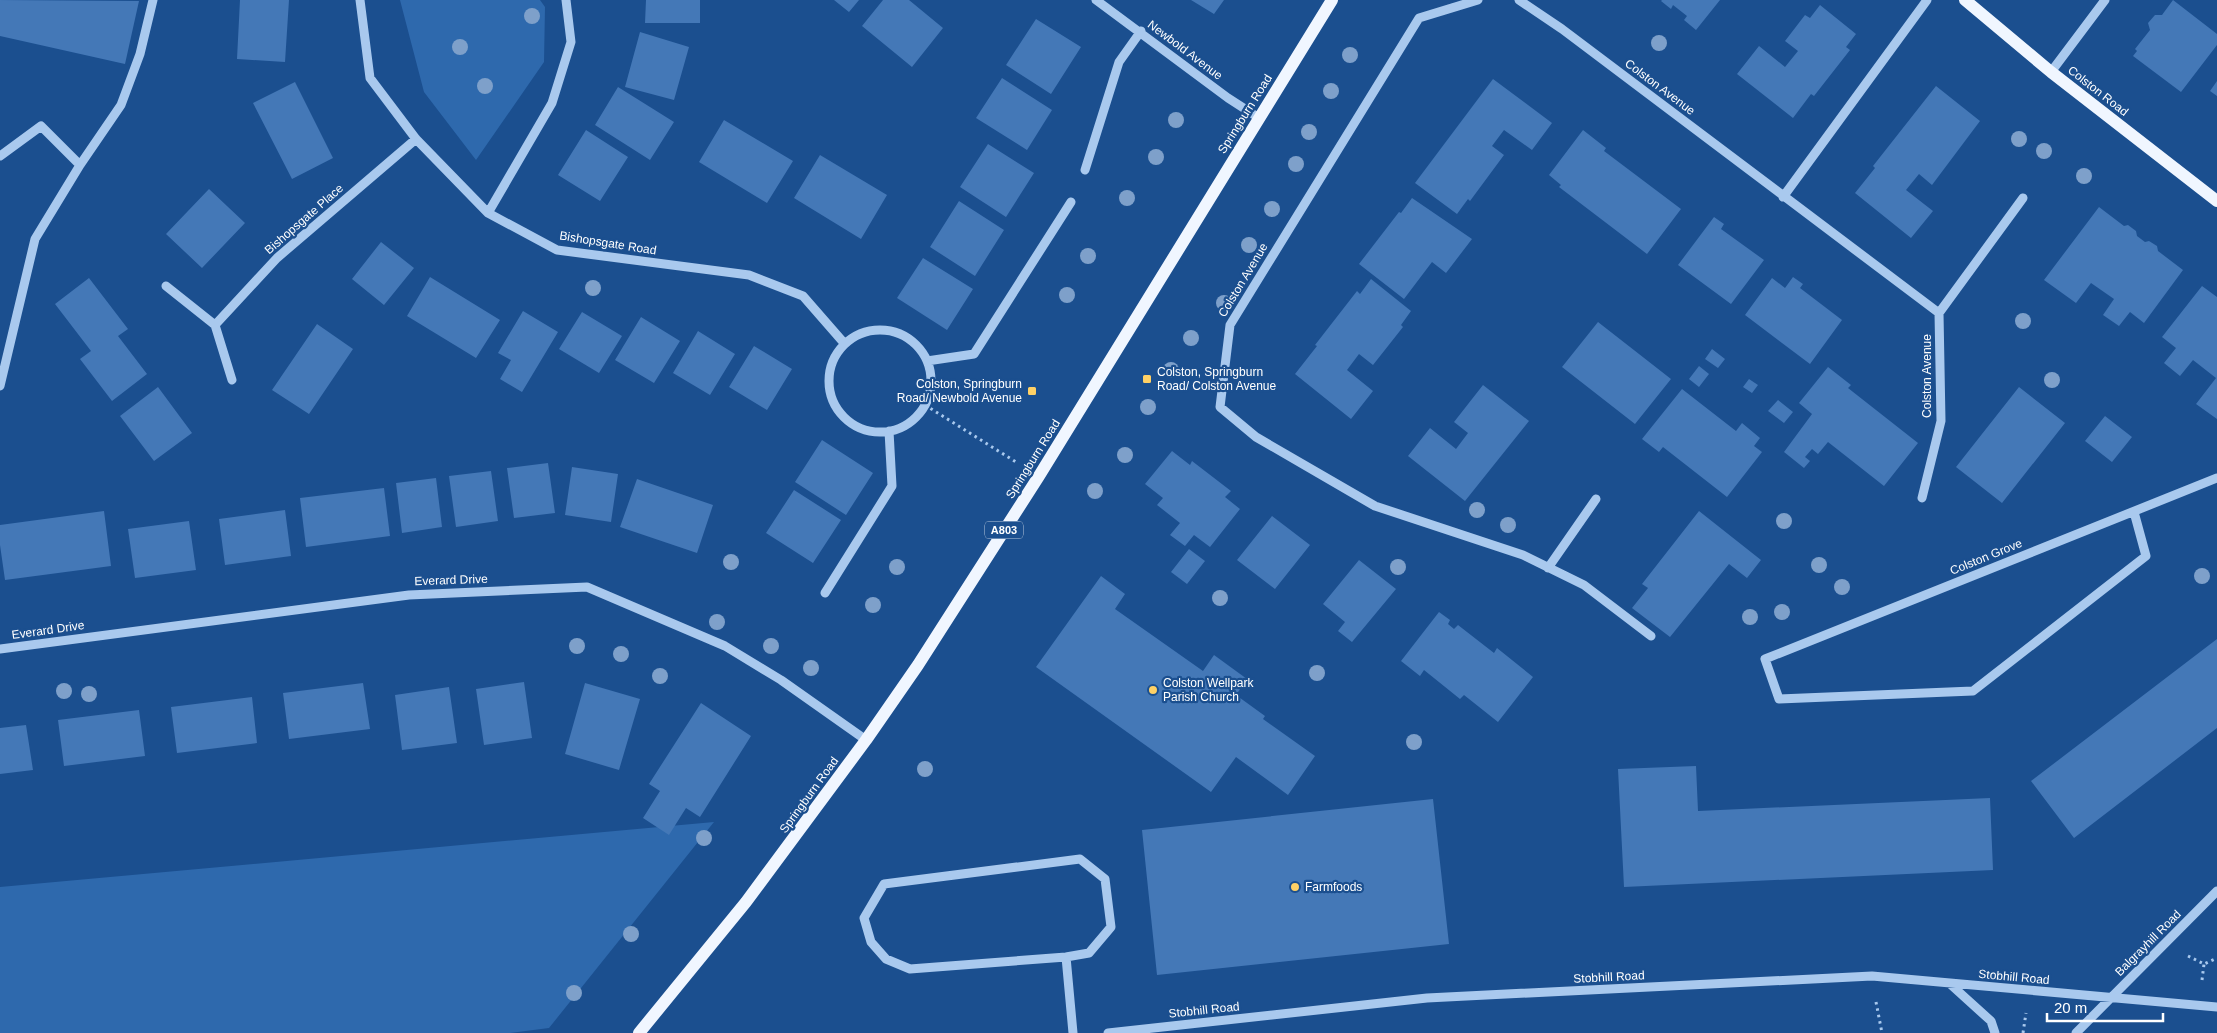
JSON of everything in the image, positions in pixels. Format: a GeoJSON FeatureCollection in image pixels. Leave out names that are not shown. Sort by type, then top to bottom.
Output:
{"type":"FeatureCollection","features":[{"type":"Feature","properties":{"kind":"main road","name":"Springburn Road"},"geometry":{"type":"LineString","coordinates":[[639,1033],[746,902],[866,740],[918,664],[1039,476],[1332,0]]}},
{"type":"Feature","properties":{"kind":"main road","name":"Colston Road"},"geometry":{"type":"LineString","coordinates":[[1965,0],[2051,72],[2217,202]]}},
{"type":"Feature","properties":{"kind":"street"},"geometry":{"type":"LineString","coordinates":[[0,386],[35,240],[80,165],[121,105],[140,54],[153,0]]}},
{"type":"Feature","properties":{"kind":"street","name":"Bishopsgate Road"},"geometry":{"type":"LineString","coordinates":[[360,0],[370,78],[416,139],[488,213],[557,250],[749,275],[803,296],[844,343]]}},
{"type":"Feature","properties":{"kind":"street"},"geometry":{"type":"LineString","coordinates":[[488,213],[552,103],[570,42],[566,0]]}},
{"type":"Feature","properties":{"kind":"street","name":"Newbold Avenue"},"geometry":{"type":"LineString","coordinates":[[1096,0],[1228,98],[1259,118]]}},
{"type":"Feature","properties":{"kind":"street","name":"Colston Avenue"},"geometry":{"type":"LineString","coordinates":[[1478,0],[1419,18],[1230,325],[1220,406],[1256,437],[1374,506],[1524,555],[1584,585],[1651,636]]}},
{"type":"Feature","properties":{"kind":"street","name":"Colston Avenue"},"geometry":{"type":"LineString","coordinates":[[1519,0],[1562,29],[1939,313],[1941,421],[1922,498]]}},
{"type":"Feature","properties":{"kind":"street"},"geometry":{"type":"LineString","coordinates":[[1784,197],[1926,0]]}},
{"type":"Feature","properties":{"kind":"street"},"geometry":{"type":"LineString","coordinates":[[2051,72],[2105,0]]}},
{"type":"Feature","properties":{"kind":"street"},"geometry":{"type":"LineString","coordinates":[[1085,170],[1119,62],[1141,32]]}},
{"type":"Feature","properties":{"kind":"street"},"geometry":{"type":"LineString","coordinates":[[0,156],[41,126],[80,165]]}},
{"type":"Feature","properties":{"kind":"street","name":"Bishopsgate Place"},"geometry":{"type":"LineString","coordinates":[[215,325],[277,258],[416,139]]}},
{"type":"Feature","properties":{"kind":"street"},"geometry":{"type":"LineString","coordinates":[[1939,313],[2023,198]]}},
{"type":"Feature","properties":{"kind":"street"},"geometry":{"type":"LineString","coordinates":[[927,362],[974,354],[1071,202]]}},
{"type":"Feature","properties":{"kind":"street"},"geometry":{"type":"LineString","coordinates":[[166,286],[215,325],[232,380]]}},
{"type":"Feature","properties":{"kind":"street"},"geometry":{"type":"LineString","coordinates":[[877,329],[904,335],[918,346],[927,362],[931,388],[926,404],[911,422],[889,432],[870,433],[854,426],[840,413],[831,397],[828,380],[832,363],[844,343],[860,334],[877,329]]}},
{"type":"Feature","properties":{"kind":"street"},"geometry":{"type":"LineString","coordinates":[[825,593],[892,486],[889,432]]}},
{"type":"Feature","properties":{"kind":"street","name":"Colston Grove"},"geometry":{"type":"LineString","coordinates":[[2134,512],[2146,556],[1973,691],[1779,699],[1765,659],[2217,478]]}},
{"type":"Feature","properties":{"kind":"street"},"geometry":{"type":"LineString","coordinates":[[1548,568],[1596,499]]}},
{"type":"Feature","properties":{"kind":"street","name":"Everard Drive"},"geometry":{"type":"LineString","coordinates":[[0,649],[409,595],[587,587],[725,646],[744,656],[866,740]]}},
{"type":"Feature","properties":{"kind":"street"},"geometry":{"type":"LineString","coordinates":[[1080,859],[1105,879],[1111,926],[1089,953],[1066,957],[910,970],[886,959],[871,942],[864,918],[884,884],[1080,859]]}},
{"type":"Feature","properties":{"kind":"street","name":"Balgrayhill Road"},"geometry":{"type":"LineString","coordinates":[[2076,1033],[2217,891]]}},
{"type":"Feature","properties":{"kind":"street"},"geometry":{"type":"LineString","coordinates":[[1066,957],[1072,1033]]}},
{"type":"Feature","properties":{"kind":"street","name":"Stobhill Road"},"geometry":{"type":"LineString","coordinates":[[1108,1033],[1427,998],[1872,976],[2217,1007]]}},
{"type":"Feature","properties":{"kind":"street"},"geometry":{"type":"LineString","coordinates":[[1949,983],[1991,1021],[1995,1033]]}},
{"type":"Feature","properties":{"kind":"path"},"geometry":{"type":"LineString","coordinates":[[926,404],[1039,476]]}},
{"type":"Feature","properties":{"kind":"path"},"geometry":{"type":"LineString","coordinates":[[1872,976],[1882,1033]]}},
{"type":"Feature","properties":{"kind":"shaded area"},"geometry":{"type":"Polygon","coordinates":[[[400,0],[540,0],[545,7],[544,62],[476,160],[424,92],[400,0]]]}},
{"type":"Feature","properties":{"kind":"shaded area"},"geometry":{"type":"Polygon","coordinates":[[[714,822],[549,1028],[510,1033],[0,1033],[0,887],[714,822]]]}},
{"type":"Feature","properties":{"kind":"building"},"geometry":{"type":"Polygon","coordinates":[[[0,0],[139,1],[125,64],[0,36],[0,0]]]}},
{"type":"Feature","properties":{"kind":"building"},"geometry":{"type":"Polygon","coordinates":[[[240,0],[289,0],[285,62],[237,59],[240,0]]]}},
{"type":"Feature","properties":{"kind":"building"},"geometry":{"type":"Polygon","coordinates":[[[646,0],[700,0],[700,23],[645,23],[646,0]]]}},
{"type":"Feature","properties":{"kind":"building"},"geometry":{"type":"Polygon","coordinates":[[[834,0],[859,0],[849,12],[834,0]]]}},
{"type":"Feature","properties":{"kind":"building"},"geometry":{"type":"Polygon","coordinates":[[[883,0],[909,0],[943,28],[912,67],[862,26],[883,0]]]}},
{"type":"Feature","properties":{"kind":"building"},"geometry":{"type":"Polygon","coordinates":[[[1191,0],[1224,0],[1214,14],[1191,0]]]}},
{"type":"Feature","properties":{"kind":"building"},"geometry":{"type":"Polygon","coordinates":[[[1662,0],[1720,0],[1696,30],[1684,20],[1687,16],[1673,5],[1671,9],[1662,0]]]}},
{"type":"Feature","properties":{"kind":"building"},"geometry":{"type":"Polygon","coordinates":[[[2173,0],[2217,34],[2217,45],[2181,92],[2133,56],[2137,51],[2135,49],[2150,30],[2148,23],[2155,15],[2162,15],[2173,0]]]}},
{"type":"Feature","properties":{"kind":"building"},"geometry":{"type":"Polygon","coordinates":[[[1820,5],[1856,34],[1846,47],[1850,50],[1814,96],[1811,94],[1793,118],[1737,74],[1759,46],[1785,67],[1798,51],[1785,41],[1805,15],[1810,18],[1820,5]]]}},
{"type":"Feature","properties":{"kind":"building"},"geometry":{"type":"Polygon","coordinates":[[[1036,19],[1081,47],[1051,94],[1006,65],[1036,19]]]}},
{"type":"Feature","properties":{"kind":"building"},"geometry":{"type":"Polygon","coordinates":[[[640,32],[689,47],[674,100],[625,87],[640,32]]]}},
{"type":"Feature","properties":{"kind":"building"},"geometry":{"type":"Polygon","coordinates":[[[1002,78],[1052,110],[1027,150],[976,118],[1002,78]]]}},
{"type":"Feature","properties":{"kind":"building"},"geometry":{"type":"Polygon","coordinates":[[[1493,79],[1552,123],[1532,150],[1504,130],[1492,146],[1504,155],[1470,201],[1468,199],[1457,214],[1415,183],[1493,79]]]}},
{"type":"Feature","properties":{"kind":"building"},"geometry":{"type":"Polygon","coordinates":[[[2217,81],[2217,96],[2210,91],[2217,81]]]}},
{"type":"Feature","properties":{"kind":"building"},"geometry":{"type":"Polygon","coordinates":[[[295,82],[333,158],[292,179],[253,103],[295,82]]]}},
{"type":"Feature","properties":{"kind":"building"},"geometry":{"type":"Polygon","coordinates":[[[1936,86],[1980,121],[1932,185],[1919,174],[1906,190],[1933,211],[1911,238],[1855,193],[1875,168],[1873,166],[1936,86]]]}},
{"type":"Feature","properties":{"kind":"building"},"geometry":{"type":"Polygon","coordinates":[[[618,87],[674,122],[650,160],[595,125],[618,87]]]}},
{"type":"Feature","properties":{"kind":"building"},"geometry":{"type":"Polygon","coordinates":[[[724,120],[793,161],[767,203],[699,162],[724,120]]]}},
{"type":"Feature","properties":{"kind":"building"},"geometry":{"type":"Polygon","coordinates":[[[586,130],[628,157],[600,201],[558,175],[586,130]]]}},
{"type":"Feature","properties":{"kind":"building"},"geometry":{"type":"Polygon","coordinates":[[[1583,130],[1606,148],[1604,151],[1681,209],[1647,254],[1559,187],[1561,185],[1549,175],[1583,130]]]}},
{"type":"Feature","properties":{"kind":"building"},"geometry":{"type":"Polygon","coordinates":[[[988,144],[1034,173],[1006,217],[960,187],[988,144]]]}},
{"type":"Feature","properties":{"kind":"building"},"geometry":{"type":"Polygon","coordinates":[[[820,155],[887,195],[861,239],[794,198],[820,155]]]}},
{"type":"Feature","properties":{"kind":"building"},"geometry":{"type":"Polygon","coordinates":[[[209,189],[245,223],[202,268],[166,234],[209,189]]]}},
{"type":"Feature","properties":{"kind":"building"},"geometry":{"type":"Polygon","coordinates":[[[1412,198],[1472,239],[1446,273],[1432,262],[1404,299],[1359,264],[1412,198]]]}},
{"type":"Feature","properties":{"kind":"building"},"geometry":{"type":"Polygon","coordinates":[[[959,201],[1004,230],[975,276],[930,247],[959,201]]]}},
{"type":"Feature","properties":{"kind":"building"},"geometry":{"type":"Polygon","coordinates":[[[2099,207],[2124,226],[2128,225],[2136,231],[2137,236],[2145,242],[2149,241],[2157,246],[2158,251],[2183,270],[2144,323],[2130,312],[2119,326],[2103,315],[2114,299],[2091,283],[2076,303],[2044,280],[2099,207]]]}},
{"type":"Feature","properties":{"kind":"building"},"geometry":{"type":"Polygon","coordinates":[[[1714,217],[1724,224],[1721,229],[1764,260],[1731,304],[1678,265],[1714,217]]]}},
{"type":"Feature","properties":{"kind":"building"},"geometry":{"type":"Polygon","coordinates":[[[381,242],[414,268],[384,305],[352,279],[381,242]]]}},
{"type":"Feature","properties":{"kind":"building"},"geometry":{"type":"Polygon","coordinates":[[[923,258],[973,289],[947,330],[897,298],[923,258]]]}},
{"type":"Feature","properties":{"kind":"building"},"geometry":{"type":"Polygon","coordinates":[[[430,277],[500,320],[476,358],[407,316],[430,277]]]}},
{"type":"Feature","properties":{"kind":"building"},"geometry":{"type":"Polygon","coordinates":[[[1793,277],[1803,284],[1800,288],[1842,320],[1810,364],[1745,315],[1772,278],[1785,288],[1793,277]]]}},
{"type":"Feature","properties":{"kind":"building"},"geometry":{"type":"Polygon","coordinates":[[[89,278],[128,329],[118,336],[147,374],[112,401],[80,359],[91,351],[55,304],[89,278]]]}},
{"type":"Feature","properties":{"kind":"building"},"geometry":{"type":"Polygon","coordinates":[[[1371,279],[1411,311],[1401,325],[1403,327],[1373,365],[1359,354],[1347,370],[1373,391],[1351,419],[1295,374],[1357,291],[1360,294],[1371,279]]]}},
{"type":"Feature","properties":{"kind":"building"},"geometry":{"type":"Polygon","coordinates":[[[2202,286],[2217,297],[2217,419],[2196,404],[2216,378],[2193,360],[2180,376],[2164,363],[2176,348],[2162,337],[2202,286]]]}},
{"type":"Feature","properties":{"kind":"building"},"geometry":{"type":"Polygon","coordinates":[[[523,311],[558,332],[522,392],[500,379],[511,360],[498,353],[523,311]]]}},
{"type":"Feature","properties":{"kind":"building"},"geometry":{"type":"Polygon","coordinates":[[[582,312],[622,336],[599,373],[559,349],[582,312]]]}},
{"type":"Feature","properties":{"kind":"building"},"geometry":{"type":"Polygon","coordinates":[[[641,317],[680,341],[654,383],[615,360],[641,317]]]}},
{"type":"Feature","properties":{"kind":"building"},"geometry":{"type":"Polygon","coordinates":[[[1598,322],[1671,379],[1635,424],[1562,367],[1598,322]]]}},
{"type":"Feature","properties":{"kind":"building"},"geometry":{"type":"Polygon","coordinates":[[[317,324],[353,349],[309,414],[272,390],[317,324]]]}},
{"type":"Feature","properties":{"kind":"building"},"geometry":{"type":"Polygon","coordinates":[[[698,331],[735,354],[710,395],[673,373],[698,331]]]}},
{"type":"Feature","properties":{"kind":"building"},"geometry":{"type":"Polygon","coordinates":[[[754,346],[792,369],[767,410],[729,387],[754,346]]]}},
{"type":"Feature","properties":{"kind":"building"},"geometry":{"type":"Polygon","coordinates":[[[1712,349],[1725,359],[1718,368],[1705,359],[1712,349]]]}},
{"type":"Feature","properties":{"kind":"building"},"geometry":{"type":"Polygon","coordinates":[[[1699,366],[1709,374],[1699,387],[1689,379],[1699,366]]]}},
{"type":"Feature","properties":{"kind":"building"},"geometry":{"type":"Polygon","coordinates":[[[1828,367],[1851,385],[1848,388],[1918,443],[1884,486],[1828,442],[1818,454],[1812,449],[1805,457],[1810,461],[1804,468],[1784,452],[1812,414],[1799,403],[1828,367]]]}},
{"type":"Feature","properties":{"kind":"building"},"geometry":{"type":"Polygon","coordinates":[[[1749,379],[1758,385],[1752,393],[1743,387],[1749,379]]]}},
{"type":"Feature","properties":{"kind":"building"},"geometry":{"type":"Polygon","coordinates":[[[1483,385],[1529,421],[1465,501],[1408,456],[1430,428],[1456,449],[1468,433],[1454,422],[1483,385]]]}},
{"type":"Feature","properties":{"kind":"building"},"geometry":{"type":"Polygon","coordinates":[[[158,387],[192,433],[154,461],[120,416],[158,387]]]}},
{"type":"Feature","properties":{"kind":"building"},"geometry":{"type":"Polygon","coordinates":[[[2019,387],[2065,423],[2002,503],[1956,467],[2019,387]]]}},
{"type":"Feature","properties":{"kind":"building"},"geometry":{"type":"Polygon","coordinates":[[[1682,389],[1736,431],[1742,423],[1760,438],[1754,446],[1762,452],[1727,497],[1663,447],[1659,452],[1642,439],[1682,389]]]}},
{"type":"Feature","properties":{"kind":"building"},"geometry":{"type":"Polygon","coordinates":[[[1778,400],[1793,412],[1784,423],[1768,411],[1778,400]]]}},
{"type":"Feature","properties":{"kind":"building"},"geometry":{"type":"Polygon","coordinates":[[[2105,416],[2132,437],[2112,462],[2085,441],[2105,416]]]}},
{"type":"Feature","properties":{"kind":"building"},"geometry":{"type":"Polygon","coordinates":[[[822,440],[873,473],[846,515],[795,482],[822,440]]]}},
{"type":"Feature","properties":{"kind":"building"},"geometry":{"type":"Polygon","coordinates":[[[1172,451],[1190,465],[1192,461],[1231,491],[1225,497],[1240,509],[1210,547],[1194,535],[1185,546],[1170,535],[1180,523],[1157,505],[1163,498],[1145,484],[1172,451]]]}},
{"type":"Feature","properties":{"kind":"building"},"geometry":{"type":"Polygon","coordinates":[[[548,463],[555,513],[514,518],[507,468],[548,463]]]}},
{"type":"Feature","properties":{"kind":"building"},"geometry":{"type":"Polygon","coordinates":[[[572,467],[618,474],[611,522],[565,515],[572,467]]]}},
{"type":"Feature","properties":{"kind":"building"},"geometry":{"type":"Polygon","coordinates":[[[491,471],[498,521],[456,527],[449,476],[491,471]]]}},
{"type":"Feature","properties":{"kind":"building"},"geometry":{"type":"Polygon","coordinates":[[[436,478],[442,527],[402,533],[396,483],[436,478]]]}},
{"type":"Feature","properties":{"kind":"building"},"geometry":{"type":"Polygon","coordinates":[[[637,479],[713,505],[697,553],[620,527],[637,479]]]}},
{"type":"Feature","properties":{"kind":"building"},"geometry":{"type":"Polygon","coordinates":[[[384,488],[390,536],[306,547],[300,498],[384,488]]]}},
{"type":"Feature","properties":{"kind":"building"},"geometry":{"type":"Polygon","coordinates":[[[794,490],[841,520],[813,563],[766,533],[794,490]]]}},
{"type":"Feature","properties":{"kind":"building"},"geometry":{"type":"Polygon","coordinates":[[[285,510],[291,556],[225,565],[219,519],[285,510]]]}},
{"type":"Feature","properties":{"kind":"building"},"geometry":{"type":"Polygon","coordinates":[[[104,511],[111,566],[5,580],[0,545],[0,525],[104,511]]]}},
{"type":"Feature","properties":{"kind":"building"},"geometry":{"type":"Polygon","coordinates":[[[1699,511],[1761,560],[1747,578],[1729,564],[1670,637],[1632,608],[1648,588],[1642,584],[1699,511]]]}},
{"type":"Feature","properties":{"kind":"building"},"geometry":{"type":"Polygon","coordinates":[[[1272,516],[1310,545],[1275,589],[1237,560],[1272,516]]]}},
{"type":"Feature","properties":{"kind":"building"},"geometry":{"type":"Polygon","coordinates":[[[189,521],[196,570],[135,578],[128,529],[189,521]]]}},
{"type":"Feature","properties":{"kind":"building"},"geometry":{"type":"Polygon","coordinates":[[[1189,549],[1205,561],[1187,584],[1171,572],[1189,549]]]}},
{"type":"Feature","properties":{"kind":"building"},"geometry":{"type":"Polygon","coordinates":[[[1359,560],[1396,589],[1352,642],[1338,631],[1345,622],[1323,604],[1359,560]]]}},
{"type":"Feature","properties":{"kind":"building","name":"Colston Wellpark Parish Church"},"geometry":{"type":"Polygon","coordinates":[[[1101,576],[1125,594],[1115,609],[1203,671],[1214,655],[1247,679],[1236,695],[1265,716],[1263,719],[1315,756],[1288,795],[1236,757],[1211,792],[1036,667],[1101,576]]]}},
{"type":"Feature","properties":{"kind":"building"},"geometry":{"type":"Polygon","coordinates":[[[1439,612],[1450,620],[1448,624],[1454,629],[1458,625],[1494,653],[1497,648],[1533,677],[1498,722],[1464,695],[1460,699],[1424,670],[1420,676],[1401,661],[1439,612]]]}},
{"type":"Feature","properties":{"kind":"building"},"geometry":{"type":"Polygon","coordinates":[[[2217,639],[2217,728],[2074,838],[2031,781],[2217,639]]]}},
{"type":"Feature","properties":{"kind":"building"},"geometry":{"type":"Polygon","coordinates":[[[524,682],[532,738],[484,745],[476,689],[524,682]]]}},
{"type":"Feature","properties":{"kind":"building"},"geometry":{"type":"Polygon","coordinates":[[[363,683],[370,729],[289,739],[283,693],[363,683]]]}},
{"type":"Feature","properties":{"kind":"building"},"geometry":{"type":"Polygon","coordinates":[[[585,683],[640,699],[619,770],[565,754],[585,683]]]}},
{"type":"Feature","properties":{"kind":"building"},"geometry":{"type":"Polygon","coordinates":[[[449,687],[457,743],[402,750],[395,695],[449,687]]]}},
{"type":"Feature","properties":{"kind":"building"},"geometry":{"type":"Polygon","coordinates":[[[252,697],[257,743],[177,753],[171,707],[252,697]]]}},
{"type":"Feature","properties":{"kind":"building"},"geometry":{"type":"Polygon","coordinates":[[[701,703],[751,736],[700,817],[686,808],[669,835],[643,818],[660,791],[649,784],[701,703]]]}},
{"type":"Feature","properties":{"kind":"building"},"geometry":{"type":"Polygon","coordinates":[[[139,710],[145,756],[64,766],[58,720],[139,710]]]}},
{"type":"Feature","properties":{"kind":"building"},"geometry":{"type":"Polygon","coordinates":[[[26,725],[33,770],[0,774],[0,728],[26,725]]]}},
{"type":"Feature","properties":{"kind":"building"},"geometry":{"type":"Polygon","coordinates":[[[1696,766],[1698,811],[1990,798],[1993,870],[1624,887],[1618,769],[1696,766]]]}},
{"type":"Feature","properties":{"kind":"building","name":"Farmfoods"},"geometry":{"type":"Polygon","coordinates":[[[1433,799],[1449,944],[1157,975],[1142,830],[1433,799]]]}},
{"type":"Feature","properties":{"kind":"place","name":"Colston, Springburn Road/ Colston Avenue"},"geometry":{"type":"Point","coordinates":[1147,379]}},
{"type":"Feature","properties":{"kind":"place","name":"Colston, Springburn Road/ Newbold Avenue"},"geometry":{"type":"Point","coordinates":[1032,391]}},
{"type":"Feature","properties":{"kind":"place","name":"Colston Wellpark Parish Church"},"geometry":{"type":"Point","coordinates":[1153,690]}},
{"type":"Feature","properties":{"kind":"place","name":"Farmfoods"},"geometry":{"type":"Point","coordinates":[1295,887]}}]}
